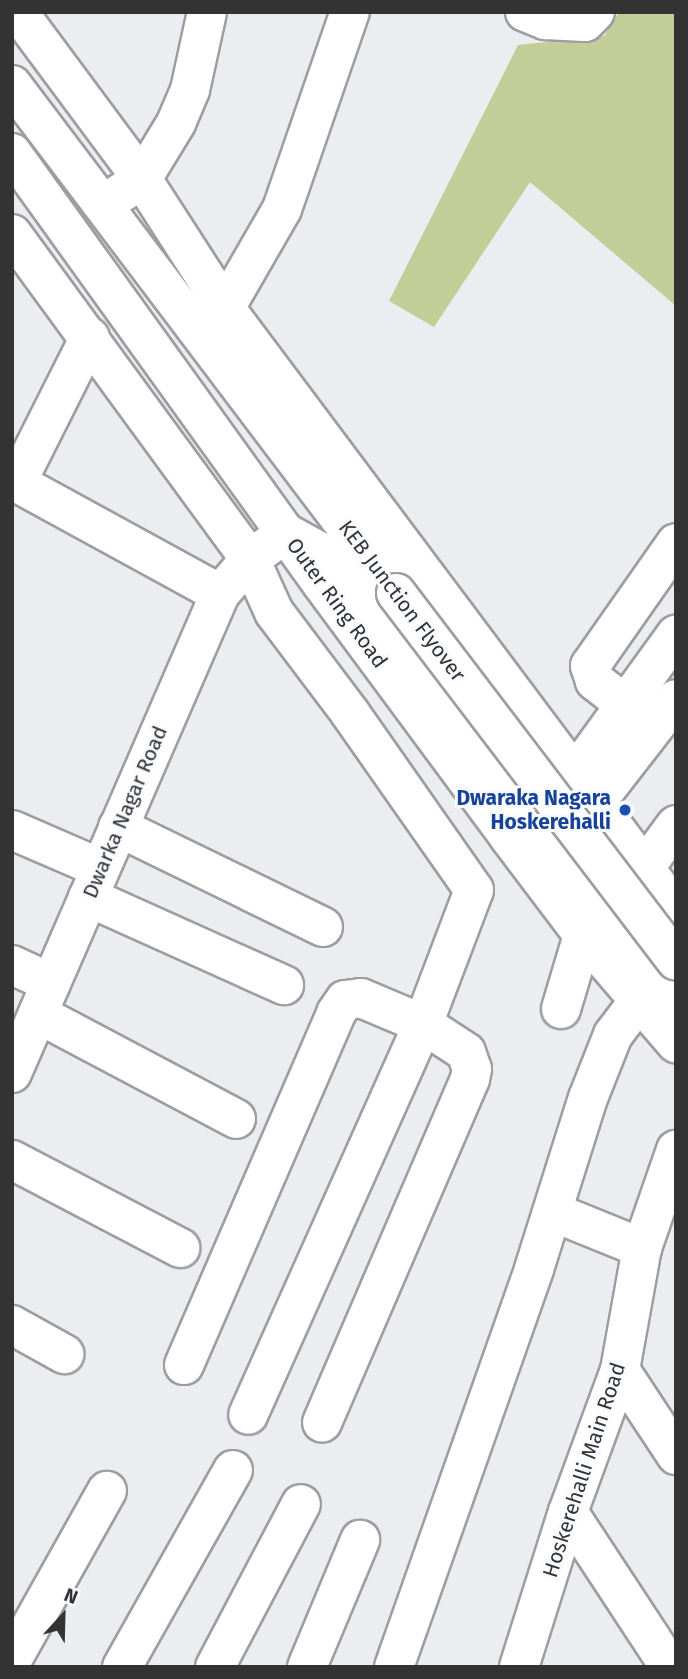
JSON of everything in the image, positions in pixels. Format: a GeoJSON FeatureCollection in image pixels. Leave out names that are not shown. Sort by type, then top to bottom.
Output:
{"type":"FeatureCollection","features":[{"type":"Feature","properties":{"kind":"main road"},"geometry":{"type":"LineString","coordinates":[[18,12],[142,179],[225,308],[676,910]]}},
{"type":"Feature","properties":{"kind":"main road"},"geometry":{"type":"LineString","coordinates":[[12,85],[104,204],[142,179],[176,123],[190,90],[207,12]]}},
{"type":"Feature","properties":{"kind":"main road"},"geometry":{"type":"LineString","coordinates":[[225,308],[282,209],[350,12]]}},
{"type":"Feature","properties":{"kind":"main road"},"geometry":{"type":"LineString","coordinates":[[526,12],[545,20],[586,22],[595,12]]}},
{"type":"Feature","properties":{"kind":"main road","name":"Outer Ring Road"},"geometry":{"type":"LineString","coordinates":[[12,153],[286,533],[583,936],[676,1043]]}},
{"type":"Feature","properties":{"kind":"main road","name":"KEB Junction Flyover"},"geometry":{"type":"LineString","coordinates":[[104,204],[676,961]]}},
{"type":"Feature","properties":{"kind":"main road"},"geometry":{"type":"LineString","coordinates":[[12,234],[250,559],[274,612],[350,713],[474,890],[423,1024],[248,1415]]}},
{"type":"Feature","properties":{"kind":"main road"},"geometry":{"type":"LineString","coordinates":[[90,337],[15,481],[219,594]]}},
{"type":"Feature","properties":{"kind":"main road"},"geometry":{"type":"LineString","coordinates":[[286,533],[339,562],[399,646],[648,966],[676,1009]]}},
{"type":"Feature","properties":{"kind":"main road","name":"Dwarka Nagar Road"},"geometry":{"type":"LineString","coordinates":[[12,1073],[219,594],[250,559],[286,533]]}},
{"type":"Feature","properties":{"kind":"main road"},"geometry":{"type":"LineString","coordinates":[[647,707],[595,681],[590,666],[676,543]]}},
{"type":"Feature","properties":{"kind":"main road"},"geometry":{"type":"LineString","coordinates":[[537,821],[586,790],[647,707],[676,635]]}},
{"type":"Feature","properties":{"kind":"main road"},"geometry":{"type":"LineString","coordinates":[[646,869],[676,825]]}},
{"type":"Feature","properties":{"kind":"main road"},"geometry":{"type":"LineString","coordinates":[[118,827],[323,927]]}},
{"type":"Feature","properties":{"kind":"main road"},"geometry":{"type":"LineString","coordinates":[[12,830],[94,883],[284,985]]}},
{"type":"Feature","properties":{"kind":"main road"},"geometry":{"type":"LineString","coordinates":[[561,1009],[583,936]]}},
{"type":"Feature","properties":{"kind":"main road"},"geometry":{"type":"LineString","coordinates":[[12,965],[45,998],[236,1119]]}},
{"type":"Feature","properties":{"kind":"main road"},"geometry":{"type":"LineString","coordinates":[[184,1365],[336,1013],[345,1000],[360,998],[423,1024],[466,1052],[472,1069],[470,1079],[323,1423]]}},
{"type":"Feature","properties":{"kind":"main road"},"geometry":{"type":"LineString","coordinates":[[394,1667],[553,1212],[588,1098],[613,1035],[638,1002]]}},
{"type":"Feature","properties":{"kind":"main road","name":"Hoskerehalli Main Road"},"geometry":{"type":"LineString","coordinates":[[526,1662],[568,1512],[620,1370],[642,1248],[676,1150]]}},
{"type":"Feature","properties":{"kind":"main road"},"geometry":{"type":"LineString","coordinates":[[12,1160],[180,1248]]}},
{"type":"Feature","properties":{"kind":"main road"},"geometry":{"type":"LineString","coordinates":[[553,1212],[642,1248]]}},
{"type":"Feature","properties":{"kind":"main road"},"geometry":{"type":"LineString","coordinates":[[12,1325],[64,1354]]}},
{"type":"Feature","properties":{"kind":"main road"},"geometry":{"type":"LineString","coordinates":[[620,1370],[676,1455]]}},
{"type":"Feature","properties":{"kind":"main road"},"geometry":{"type":"LineString","coordinates":[[122,1667],[233,1470]]}},
{"type":"Feature","properties":{"kind":"main road"},"geometry":{"type":"LineString","coordinates":[[12,1660],[107,1490]]}},
{"type":"Feature","properties":{"kind":"main road"},"geometry":{"type":"LineString","coordinates":[[215,1667],[301,1504]]}},
{"type":"Feature","properties":{"kind":"main road"},"geometry":{"type":"LineString","coordinates":[[568,1512],[670,1667]]}},
{"type":"Feature","properties":{"kind":"main road"},"geometry":{"type":"LineString","coordinates":[[307,1667],[360,1540]]}},
{"type":"Feature","properties":{"kind":"green space"},"geometry":{"type":"Polygon","coordinates":[[[619,12],[676,12],[676,306],[530,182],[434,327],[389,301],[518,45],[604,36],[619,12]]]}},
{"type":"Feature","properties":{"kind":"place","name":"Dwaraka Nagara Hoskerehalli"},"geometry":{"type":"Point","coordinates":[625,810]}}]}
